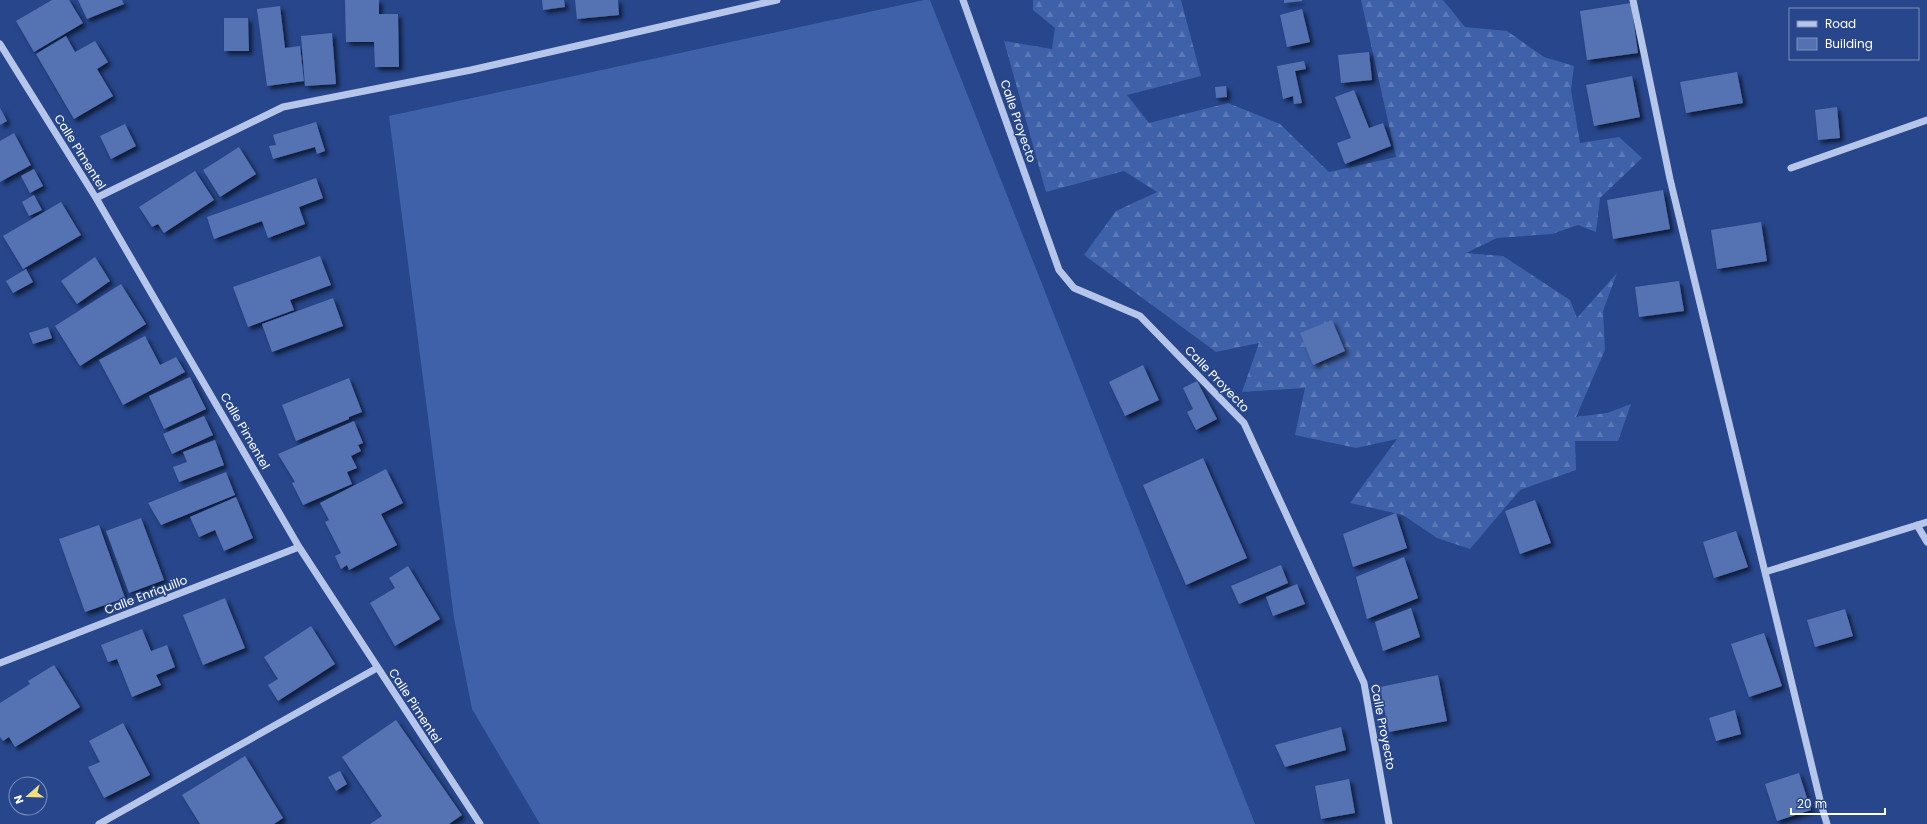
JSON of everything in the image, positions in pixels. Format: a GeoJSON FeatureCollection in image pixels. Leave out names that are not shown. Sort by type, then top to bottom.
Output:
{"type":"FeatureCollection","features":[{"type":"Feature","properties":{"kind":"street"},"geometry":{"type":"LineString","coordinates":[[96,198],[283,107],[471,70],[776,0]]}},
{"type":"Feature","properties":{"kind":"street","name":"Calle Proyecto"},"geometry":{"type":"LineString","coordinates":[[964,0],[1058,270],[1074,288],[1140,316],[1244,423],[1364,683],[1390,824]]}},
{"type":"Feature","properties":{"kind":"street"},"geometry":{"type":"LineString","coordinates":[[1633,0],[1670,179],[1820,804],[1827,824]]}},
{"type":"Feature","properties":{"kind":"street","name":"Calle Pimentel"},"geometry":{"type":"LineString","coordinates":[[0,44],[96,198],[300,547],[377,668],[480,824]]}},
{"type":"Feature","properties":{"kind":"street"},"geometry":{"type":"LineString","coordinates":[[1791,168],[1927,120]]}},
{"type":"Feature","properties":{"kind":"street"},"geometry":{"type":"LineString","coordinates":[[1765,572],[1927,522]]}},
{"type":"Feature","properties":{"kind":"street"},"geometry":{"type":"LineString","coordinates":[[1917,525],[1927,542]]}},
{"type":"Feature","properties":{"kind":"street","name":"Calle Enriquillo"},"geometry":{"type":"LineString","coordinates":[[0,663],[300,547]]}},
{"type":"Feature","properties":{"kind":"street"},"geometry":{"type":"LineString","coordinates":[[99,824],[377,668]]}},
{"type":"Feature","properties":{"kind":"green space"},"geometry":{"type":"Polygon","coordinates":[[[924,0],[930,0],[1255,824],[540,824],[472,709],[454,618],[389,116],[924,0]]]}},
{"type":"Feature","properties":{"kind":"green space"},"geometry":{"type":"Polygon","coordinates":[[[1033,0],[1181,0],[1201,76],[1127,95],[1149,123],[1228,103],[1280,124],[1329,172],[1396,157],[1361,0],[1443,0],[1465,27],[1507,31],[1544,57],[1574,66],[1571,90],[1580,143],[1619,137],[1642,158],[1600,198],[1596,232],[1578,225],[1552,234],[1497,238],[1466,253],[1503,256],[1570,300],[1577,318],[1617,273],[1603,311],[1605,350],[1576,417],[1607,413],[1631,404],[1618,441],[1575,441],[1576,470],[1520,490],[1470,549],[1437,538],[1403,515],[1350,503],[1397,439],[1356,448],[1295,435],[1305,388],[1242,392],[1259,343],[1216,352],[1084,255],[1116,211],[1157,192],[1124,171],[1046,192],[1004,41],[1052,49],[1055,28],[1033,10],[1033,0]]]}},
{"type":"Feature","properties":{"kind":"building"},"geometry":{"type":"Polygon","coordinates":[[[52,0],[69,0],[83,23],[34,52],[16,21],[52,0]]]}},
{"type":"Feature","properties":{"kind":"building"},"geometry":{"type":"Polygon","coordinates":[[[78,0],[122,0],[124,4],[87,19],[78,0]]]}},
{"type":"Feature","properties":{"kind":"building"},"geometry":{"type":"Polygon","coordinates":[[[345,0],[379,0],[379,14],[398,14],[399,67],[375,67],[374,42],[346,42],[345,0]]]}},
{"type":"Feature","properties":{"kind":"building"},"geometry":{"type":"Polygon","coordinates":[[[542,0],[564,0],[565,7],[543,10],[542,0]]]}},
{"type":"Feature","properties":{"kind":"building"},"geometry":{"type":"Polygon","coordinates":[[[575,0],[618,0],[619,15],[577,19],[575,0]]]}},
{"type":"Feature","properties":{"kind":"building"},"geometry":{"type":"Polygon","coordinates":[[[1284,0],[1302,0],[1302,1],[1284,3],[1284,0]]]}},
{"type":"Feature","properties":{"kind":"building"},"geometry":{"type":"Polygon","coordinates":[[[1631,3],[1638,53],[1587,60],[1580,11],[1631,3]]]}},
{"type":"Feature","properties":{"kind":"building"},"geometry":{"type":"Polygon","coordinates":[[[280,6],[285,48],[300,46],[304,81],[267,86],[257,9],[280,6]]]}},
{"type":"Feature","properties":{"kind":"building"},"geometry":{"type":"Polygon","coordinates":[[[1302,9],[1310,42],[1287,47],[1280,15],[1302,9]]]}},
{"type":"Feature","properties":{"kind":"building"},"geometry":{"type":"Polygon","coordinates":[[[224,18],[248,18],[249,51],[224,51],[224,18]]]}},
{"type":"Feature","properties":{"kind":"building"},"geometry":{"type":"Polygon","coordinates":[[[332,33],[336,84],[305,86],[301,36],[332,33]]]}},
{"type":"Feature","properties":{"kind":"building"},"geometry":{"type":"Polygon","coordinates":[[[66,36],[75,52],[95,41],[108,62],[97,69],[113,96],[74,119],[36,54],[66,36]]]}},
{"type":"Feature","properties":{"kind":"building"},"geometry":{"type":"Polygon","coordinates":[[[1369,52],[1372,80],[1341,83],[1338,55],[1369,52]]]}},
{"type":"Feature","properties":{"kind":"building"},"geometry":{"type":"Polygon","coordinates":[[[1304,61],[1306,69],[1295,71],[1302,103],[1294,104],[1293,96],[1283,99],[1277,66],[1304,61]]]}},
{"type":"Feature","properties":{"kind":"building"},"geometry":{"type":"Polygon","coordinates":[[[1737,72],[1743,103],[1686,113],[1680,82],[1737,72]]]}},
{"type":"Feature","properties":{"kind":"building"},"geometry":{"type":"Polygon","coordinates":[[[1632,76],[1640,117],[1594,126],[1586,85],[1632,76]]]}},
{"type":"Feature","properties":{"kind":"building"},"geometry":{"type":"Polygon","coordinates":[[[1226,86],[1227,97],[1216,98],[1215,87],[1226,86]]]}},
{"type":"Feature","properties":{"kind":"building"},"geometry":{"type":"Polygon","coordinates":[[[1354,90],[1369,128],[1383,123],[1391,146],[1345,164],[1337,143],[1351,138],[1335,97],[1354,90]]]}},
{"type":"Feature","properties":{"kind":"building"},"geometry":{"type":"Polygon","coordinates":[[[1837,107],[1840,138],[1818,140],[1815,110],[1837,107]]]}},
{"type":"Feature","properties":{"kind":"building"},"geometry":{"type":"Polygon","coordinates":[[[0,108],[7,121],[0,125],[0,108]]]}},
{"type":"Feature","properties":{"kind":"building"},"geometry":{"type":"Polygon","coordinates":[[[316,122],[325,151],[317,154],[315,147],[273,159],[269,146],[276,145],[273,135],[316,122]]]}},
{"type":"Feature","properties":{"kind":"building"},"geometry":{"type":"Polygon","coordinates":[[[125,124],[136,146],[111,159],[100,136],[125,124]]]}},
{"type":"Feature","properties":{"kind":"building"},"geometry":{"type":"Polygon","coordinates":[[[14,133],[31,165],[0,182],[0,141],[14,133]]]}},
{"type":"Feature","properties":{"kind":"building"},"geometry":{"type":"Polygon","coordinates":[[[239,147],[256,174],[220,197],[203,170],[239,147]]]}},
{"type":"Feature","properties":{"kind":"building"},"geometry":{"type":"Polygon","coordinates":[[[34,169],[43,186],[30,193],[21,176],[34,169]]]}},
{"type":"Feature","properties":{"kind":"building"},"geometry":{"type":"Polygon","coordinates":[[[195,171],[214,200],[164,233],[158,224],[152,227],[139,207],[195,171]]]}},
{"type":"Feature","properties":{"kind":"building"},"geometry":{"type":"Polygon","coordinates":[[[316,178],[323,198],[299,207],[305,224],[268,238],[262,221],[214,239],[207,217],[316,178]]]}},
{"type":"Feature","properties":{"kind":"building"},"geometry":{"type":"Polygon","coordinates":[[[1663,190],[1670,229],[1613,239],[1607,200],[1663,190]]]}},
{"type":"Feature","properties":{"kind":"building"},"geometry":{"type":"Polygon","coordinates":[[[34,195],[42,210],[29,216],[22,202],[34,195]]]}},
{"type":"Feature","properties":{"kind":"building"},"geometry":{"type":"Polygon","coordinates":[[[61,202],[81,235],[23,269],[3,236],[61,202]]]}},
{"type":"Feature","properties":{"kind":"building"},"geometry":{"type":"Polygon","coordinates":[[[1761,222],[1767,261],[1717,269],[1711,230],[1761,222]]]}},
{"type":"Feature","properties":{"kind":"building"},"geometry":{"type":"Polygon","coordinates":[[[320,256],[331,285],[290,300],[294,310],[248,327],[233,287],[320,256]]]}},
{"type":"Feature","properties":{"kind":"building"},"geometry":{"type":"Polygon","coordinates":[[[95,257],[110,281],[77,304],[61,281],[95,257]]]}},
{"type":"Feature","properties":{"kind":"building"},"geometry":{"type":"Polygon","coordinates":[[[26,269],[33,282],[13,293],[6,281],[26,269]]]}},
{"type":"Feature","properties":{"kind":"building"},"geometry":{"type":"Polygon","coordinates":[[[1679,281],[1684,311],[1639,317],[1635,287],[1679,281]]]}},
{"type":"Feature","properties":{"kind":"building"},"geometry":{"type":"Polygon","coordinates":[[[121,284],[146,324],[80,366],[55,326],[121,284]]]}},
{"type":"Feature","properties":{"kind":"building"},"geometry":{"type":"Polygon","coordinates":[[[333,298],[343,326],[272,352],[262,324],[333,298]]]}},
{"type":"Feature","properties":{"kind":"building"},"geometry":{"type":"Polygon","coordinates":[[[1332,320],[1345,351],[1313,365],[1300,333],[1332,320]]]}},
{"type":"Feature","properties":{"kind":"building"},"geometry":{"type":"Polygon","coordinates":[[[48,327],[52,338],[33,344],[29,333],[48,327]]]}},
{"type":"Feature","properties":{"kind":"building"},"geometry":{"type":"Polygon","coordinates":[[[145,336],[160,365],[176,357],[185,372],[123,405],[99,360],[145,336]]]}},
{"type":"Feature","properties":{"kind":"building"},"geometry":{"type":"Polygon","coordinates":[[[1143,365],[1159,400],[1125,416],[1109,382],[1143,365]]]}},
{"type":"Feature","properties":{"kind":"building"},"geometry":{"type":"Polygon","coordinates":[[[190,377],[206,409],[164,429],[149,396],[190,377]]]}},
{"type":"Feature","properties":{"kind":"building"},"geometry":{"type":"Polygon","coordinates":[[[349,378],[362,412],[296,441],[282,405],[349,378]]]}},
{"type":"Feature","properties":{"kind":"building"},"geometry":{"type":"Polygon","coordinates":[[[1197,381],[1217,419],[1196,430],[1187,412],[1193,409],[1183,388],[1197,381]]]}},
{"type":"Feature","properties":{"kind":"building"},"geometry":{"type":"Polygon","coordinates":[[[204,416],[213,435],[172,454],[163,434],[204,416]]]}},
{"type":"Feature","properties":{"kind":"building"},"geometry":{"type":"Polygon","coordinates":[[[354,421],[363,443],[358,445],[361,451],[351,456],[357,468],[347,472],[352,484],[303,505],[292,483],[295,482],[278,454],[354,421]]]}},
{"type":"Feature","properties":{"kind":"building"},"geometry":{"type":"Polygon","coordinates":[[[215,440],[224,465],[179,482],[173,467],[187,462],[183,452],[215,440]]]}},
{"type":"Feature","properties":{"kind":"building"},"geometry":{"type":"Polygon","coordinates":[[[1203,458],[1247,558],[1186,585],[1143,485],[1203,458]]]}},
{"type":"Feature","properties":{"kind":"building"},"geometry":{"type":"Polygon","coordinates":[[[386,469],[403,503],[381,514],[397,545],[349,570],[347,565],[341,569],[335,556],[341,553],[325,522],[329,520],[320,503],[386,469]]]}},
{"type":"Feature","properties":{"kind":"building"},"geometry":{"type":"Polygon","coordinates":[[[226,472],[235,495],[161,525],[148,503],[226,472]]]}},
{"type":"Feature","properties":{"kind":"building"},"geometry":{"type":"Polygon","coordinates":[[[236,497],[253,538],[224,551],[215,530],[199,537],[190,517],[236,497]]]}},
{"type":"Feature","properties":{"kind":"building"},"geometry":{"type":"Polygon","coordinates":[[[1535,500],[1551,543],[1520,554],[1505,511],[1535,500]]]}},
{"type":"Feature","properties":{"kind":"building"},"geometry":{"type":"Polygon","coordinates":[[[1396,513],[1407,548],[1353,567],[1343,534],[1396,513]]]}},
{"type":"Feature","properties":{"kind":"building"},"geometry":{"type":"Polygon","coordinates":[[[141,518],[164,580],[129,593],[106,531],[141,518]]]}},
{"type":"Feature","properties":{"kind":"building"},"geometry":{"type":"Polygon","coordinates":[[[99,525],[125,598],[85,612],[59,539],[99,525]]]}},
{"type":"Feature","properties":{"kind":"building"},"geometry":{"type":"Polygon","coordinates":[[[1736,531],[1748,567],[1714,578],[1703,542],[1736,531]]]}},
{"type":"Feature","properties":{"kind":"building"},"geometry":{"type":"Polygon","coordinates":[[[1404,557],[1418,598],[1367,619],[1356,577],[1404,557]]]}},
{"type":"Feature","properties":{"kind":"building"},"geometry":{"type":"Polygon","coordinates":[[[1281,565],[1288,583],[1239,604],[1231,586],[1281,565]]]}},
{"type":"Feature","properties":{"kind":"building"},"geometry":{"type":"Polygon","coordinates":[[[408,566],[440,619],[395,646],[370,603],[395,588],[389,578],[408,566]]]}},
{"type":"Feature","properties":{"kind":"building"},"geometry":{"type":"Polygon","coordinates":[[[1297,584],[1305,604],[1273,616],[1266,597],[1297,584]]]}},
{"type":"Feature","properties":{"kind":"building"},"geometry":{"type":"Polygon","coordinates":[[[225,598],[245,648],[203,665],[183,615],[225,598]]]}},
{"type":"Feature","properties":{"kind":"building"},"geometry":{"type":"Polygon","coordinates":[[[1411,608],[1420,637],[1383,651],[1375,622],[1411,608]]]}},
{"type":"Feature","properties":{"kind":"building"},"geometry":{"type":"Polygon","coordinates":[[[1845,609],[1853,636],[1815,647],[1807,620],[1845,609]]]}},
{"type":"Feature","properties":{"kind":"building"},"geometry":{"type":"Polygon","coordinates":[[[311,626],[335,664],[278,701],[268,685],[278,679],[264,657],[311,626]]]}},
{"type":"Feature","properties":{"kind":"building"},"geometry":{"type":"Polygon","coordinates":[[[142,629],[151,651],[167,645],[175,667],[156,675],[161,685],[132,697],[117,659],[108,662],[101,645],[142,629]]]}},
{"type":"Feature","properties":{"kind":"building"},"geometry":{"type":"Polygon","coordinates":[[[1764,633],[1782,686],[1749,697],[1731,644],[1764,633]]]}},
{"type":"Feature","properties":{"kind":"building"},"geometry":{"type":"Polygon","coordinates":[[[54,665],[80,707],[15,747],[9,737],[3,741],[0,737],[0,703],[30,684],[28,681],[54,665]]]}},
{"type":"Feature","properties":{"kind":"building"},"geometry":{"type":"Polygon","coordinates":[[[1438,675],[1447,721],[1389,732],[1380,687],[1438,675]]]}},
{"type":"Feature","properties":{"kind":"building"},"geometry":{"type":"Polygon","coordinates":[[[1735,710],[1741,734],[1716,741],[1709,718],[1735,710]]]}},
{"type":"Feature","properties":{"kind":"building"},"geometry":{"type":"Polygon","coordinates":[[[396,720],[462,815],[449,824],[370,824],[382,816],[342,757],[396,720]]]}},
{"type":"Feature","properties":{"kind":"building"},"geometry":{"type":"Polygon","coordinates":[[[123,723],[150,775],[104,798],[88,767],[100,762],[89,741],[123,723]]]}},
{"type":"Feature","properties":{"kind":"building"},"geometry":{"type":"Polygon","coordinates":[[[1341,727],[1346,750],[1285,767],[1275,745],[1341,727]]]}},
{"type":"Feature","properties":{"kind":"building"},"geometry":{"type":"Polygon","coordinates":[[[245,756],[283,818],[274,824],[200,824],[182,795],[245,756]]]}},
{"type":"Feature","properties":{"kind":"building"},"geometry":{"type":"Polygon","coordinates":[[[340,771],[347,784],[336,791],[328,777],[340,771]]]}},
{"type":"Feature","properties":{"kind":"building"},"geometry":{"type":"Polygon","coordinates":[[[1799,773],[1811,810],[1777,821],[1765,784],[1799,773]]]}},
{"type":"Feature","properties":{"kind":"building"},"geometry":{"type":"Polygon","coordinates":[[[1349,779],[1355,813],[1321,819],[1315,786],[1349,779]]]}}]}
